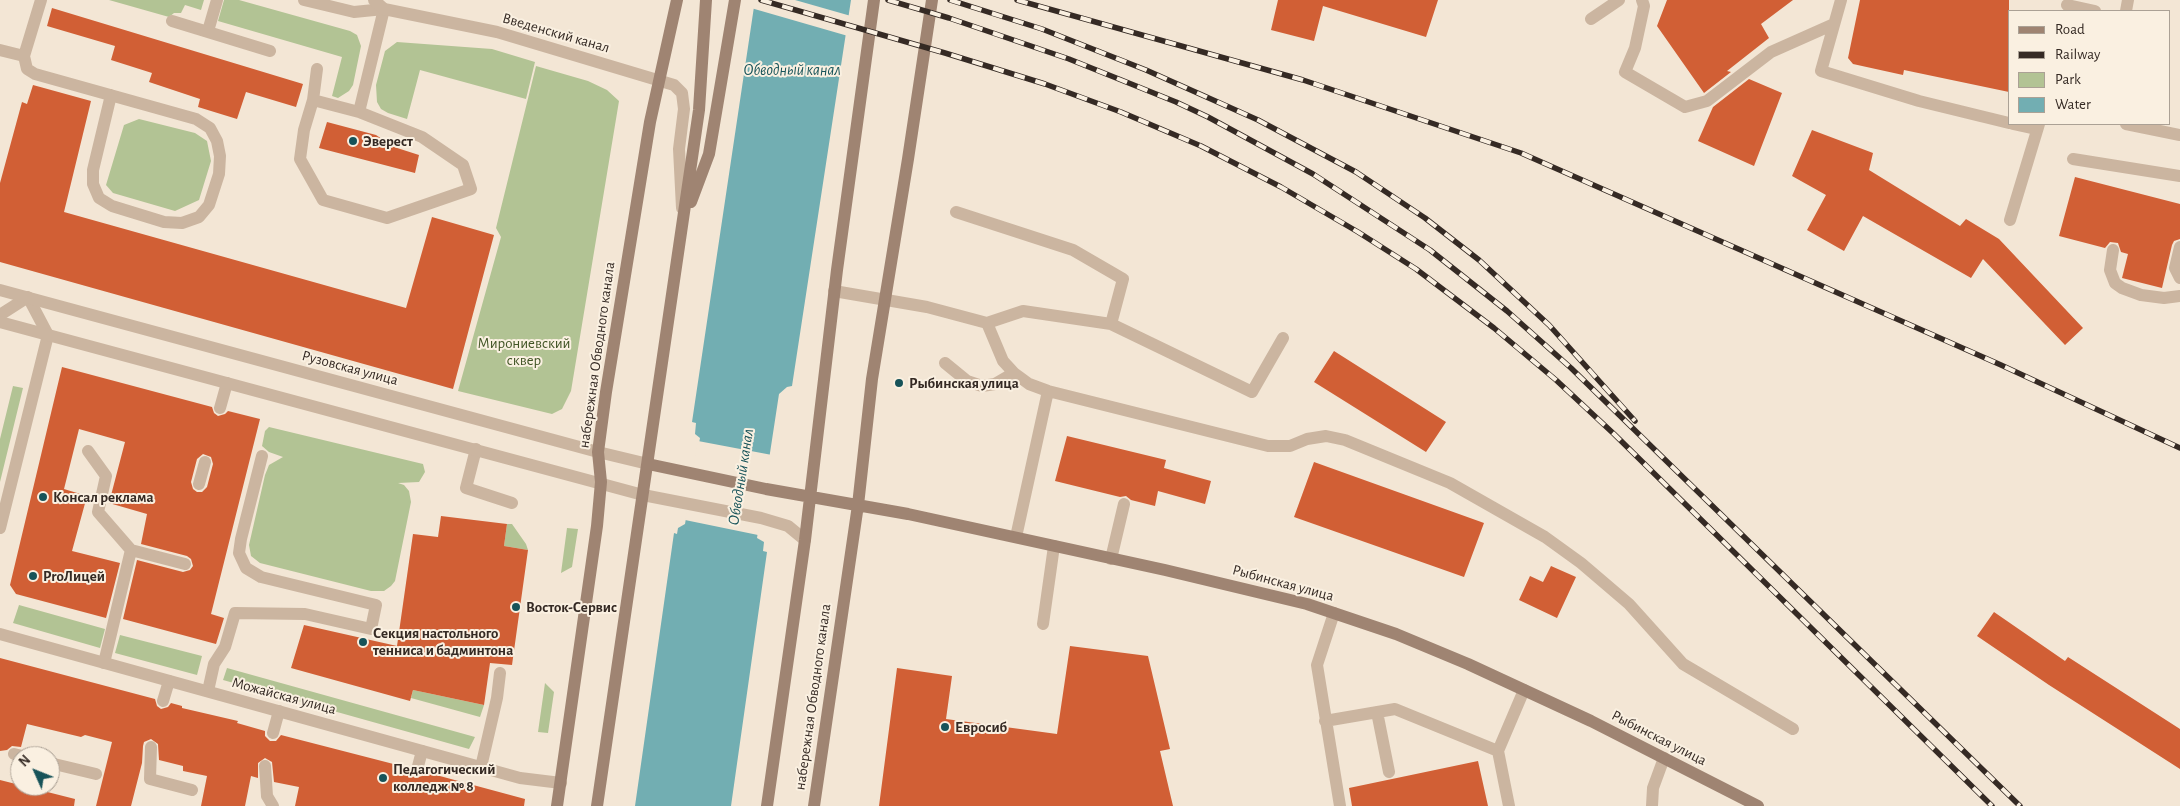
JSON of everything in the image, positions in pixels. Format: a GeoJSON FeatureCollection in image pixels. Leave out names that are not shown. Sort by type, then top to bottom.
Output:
{"type":"FeatureCollection","features":[{"type":"Feature","properties":{"kind":"main road","name":"набережная Обводного канала"},"geometry":{"type":"LineString","coordinates":[[557,806],[597,526],[601,482],[598,452],[650,122],[677,0]]}},
{"type":"Feature","properties":{"kind":"main road"},"geometry":{"type":"LineString","coordinates":[[597,806],[699,110],[706,0]]}},
{"type":"Feature","properties":{"kind":"main road"},"geometry":{"type":"LineString","coordinates":[[682,226],[709,154],[735,0]]}},
{"type":"Feature","properties":{"kind":"main road","name":"набережная Обводного канала"},"geometry":{"type":"LineString","coordinates":[[767,806],[805,540],[834,291],[874,0]]}},
{"type":"Feature","properties":{"kind":"main road","name":"набережная Обводного канала"},"geometry":{"type":"LineString","coordinates":[[814,806],[858,505],[872,379],[932,0]]}},
{"type":"Feature","properties":{"kind":"main road","name":"Рузовская улица"},"geometry":{"type":"LineString","coordinates":[[648,464],[693,472],[766,489]]}},
{"type":"Feature","properties":{"kind":"main road","name":"Рыбинская улица"},"geometry":{"type":"LineString","coordinates":[[766,489],[908,514],[1307,604],[1396,634],[1524,690],[1758,806]]}},
{"type":"Feature","properties":{"kind":"street"},"geometry":{"type":"LineString","coordinates":[[41,0],[24,56],[27,69],[35,74],[111,95],[196,119],[210,128],[217,141],[220,156],[219,174],[209,205],[198,217],[182,223],[164,222],[112,206],[99,198],[93,184],[93,170],[111,95]]}},
{"type":"Feature","properties":{"kind":"street"},"geometry":{"type":"LineString","coordinates":[[208,31],[217,0]]}},
{"type":"Feature","properties":{"kind":"street","name":"Введенский канал"},"geometry":{"type":"LineString","coordinates":[[304,0],[354,12],[384,9],[497,32],[674,84],[682,93],[684,109],[679,148],[682,226]]}},
{"type":"Feature","properties":{"kind":"street"},"geometry":{"type":"LineString","coordinates":[[359,112],[384,9],[374,0]]}},
{"type":"Feature","properties":{"kind":"street"},"geometry":{"type":"LineString","coordinates":[[1590,19],[1619,0]]}},
{"type":"Feature","properties":{"kind":"street"},"geometry":{"type":"LineString","coordinates":[[1642,0],[1644,6],[1635,48],[1625,72],[1685,107],[1708,100],[1771,52],[1834,24]]}},
{"type":"Feature","properties":{"kind":"street"},"geometry":{"type":"LineString","coordinates":[[1841,0],[1821,71],[1919,101],[2008,123]]}},
{"type":"Feature","properties":{"kind":"street"},"geometry":{"type":"LineString","coordinates":[[2067,5],[2090,10]]}},
{"type":"Feature","properties":{"kind":"street"},"geometry":{"type":"LineString","coordinates":[[172,21],[270,51]]}},
{"type":"Feature","properties":{"kind":"street"},"geometry":{"type":"LineString","coordinates":[[0,50],[24,56]]}},
{"type":"Feature","properties":{"kind":"street"},"geometry":{"type":"LineString","coordinates":[[313,100],[359,112],[422,137],[463,165],[471,189],[387,218],[323,200],[300,159],[304,130],[313,100],[317,69]]}},
{"type":"Feature","properties":{"kind":"street"},"geometry":{"type":"LineString","coordinates":[[2131,125],[2180,135]]}},
{"type":"Feature","properties":{"kind":"street"},"geometry":{"type":"LineString","coordinates":[[2010,220],[2037,126]]}},
{"type":"Feature","properties":{"kind":"street"},"geometry":{"type":"LineString","coordinates":[[2073,159],[2180,176]]}},
{"type":"Feature","properties":{"kind":"street"},"geometry":{"type":"LineString","coordinates":[[956,212],[1073,250],[1123,280],[1112,324]]}},
{"type":"Feature","properties":{"kind":"street"},"geometry":{"type":"LineString","coordinates":[[2180,247],[2175,268],[2180,278]]}},
{"type":"Feature","properties":{"kind":"street"},"geometry":{"type":"LineString","coordinates":[[2113,250],[2110,270],[2115,283],[2122,288],[2135,294],[2164,298],[2180,296]]}},
{"type":"Feature","properties":{"kind":"street","name":"Рузовская улица"},"geometry":{"type":"LineString","coordinates":[[0,290],[648,464]]}},
{"type":"Feature","properties":{"kind":"street"},"geometry":{"type":"LineString","coordinates":[[834,291],[927,307],[987,323],[1023,311],[1112,324],[1252,392],[1283,338]]}},
{"type":"Feature","properties":{"kind":"street"},"geometry":{"type":"LineString","coordinates":[[0,316],[28,298],[48,335],[0,528]]}},
{"type":"Feature","properties":{"kind":"street"},"geometry":{"type":"LineString","coordinates":[[0,322],[644,495],[688,502],[761,518],[788,526],[805,540]]}},
{"type":"Feature","properties":{"kind":"street"},"geometry":{"type":"LineString","coordinates":[[987,323],[1003,360],[1014,373],[1029,384],[1048,391],[1268,446],[1290,446],[1307,439],[1326,436],[1336,438],[1450,483],[1545,537],[1582,563],[1629,604],[1683,664],[1792,729]]}},
{"type":"Feature","properties":{"kind":"street"},"geometry":{"type":"LineString","coordinates":[[945,363],[967,381],[982,386],[995,384],[1014,373]]}},
{"type":"Feature","properties":{"kind":"street"},"geometry":{"type":"LineString","coordinates":[[220,408],[227,383]]}},
{"type":"Feature","properties":{"kind":"street"},"geometry":{"type":"LineString","coordinates":[[1016,537],[1048,391]]}},
{"type":"Feature","properties":{"kind":"street"},"geometry":{"type":"LineString","coordinates":[[476,449],[466,488],[512,503]]}},
{"type":"Feature","properties":{"kind":"street"},"geometry":{"type":"LineString","coordinates":[[88,451],[106,476],[98,512],[131,550],[185,564]]}},
{"type":"Feature","properties":{"kind":"street"},"geometry":{"type":"LineString","coordinates":[[208,691],[214,664],[225,647],[235,612],[305,614],[371,629],[376,605],[261,577],[246,568],[239,554],[241,539],[262,456]]}},
{"type":"Feature","properties":{"kind":"street"},"geometry":{"type":"LineString","coordinates":[[199,484],[205,462]]}},
{"type":"Feature","properties":{"kind":"street"},"geometry":{"type":"LineString","coordinates":[[1112,559],[1124,504]]}},
{"type":"Feature","properties":{"kind":"street"},"geometry":{"type":"LineString","coordinates":[[1043,624],[1054,546]]}},
{"type":"Feature","properties":{"kind":"street"},"geometry":{"type":"LineString","coordinates":[[104,662],[131,550]]}},
{"type":"Feature","properties":{"kind":"street"},"geometry":{"type":"LineString","coordinates":[[1334,613],[1317,665],[1340,806]]}},
{"type":"Feature","properties":{"kind":"street","name":"Можайская улица"},"geometry":{"type":"LineString","coordinates":[[0,634],[520,778],[561,783]]}},
{"type":"Feature","properties":{"kind":"street"},"geometry":{"type":"LineString","coordinates":[[481,767],[491,697],[500,673]]}},
{"type":"Feature","properties":{"kind":"street"},"geometry":{"type":"LineString","coordinates":[[164,701],[169,681]]}},
{"type":"Feature","properties":{"kind":"street"},"geometry":{"type":"LineString","coordinates":[[1509,806],[1498,751],[1524,690]]}},
{"type":"Feature","properties":{"kind":"street"},"geometry":{"type":"LineString","coordinates":[[1326,721],[1395,709],[1498,751]]}},
{"type":"Feature","properties":{"kind":"street"},"geometry":{"type":"LineString","coordinates":[[273,733],[279,711]]}},
{"type":"Feature","properties":{"kind":"street"},"geometry":{"type":"LineString","coordinates":[[1377,712],[1389,772]]}},
{"type":"Feature","properties":{"kind":"street"},"geometry":{"type":"LineString","coordinates":[[151,747],[150,779],[192,790]]}},
{"type":"Feature","properties":{"kind":"street"},"geometry":{"type":"LineString","coordinates":[[417,770],[422,751]]}},
{"type":"Feature","properties":{"kind":"street"},"geometry":{"type":"LineString","coordinates":[[1652,806],[1653,788],[1664,758]]}},
{"type":"Feature","properties":{"kind":"street"},"geometry":{"type":"LineString","coordinates":[[60,765],[96,774]]}},
{"type":"Feature","properties":{"kind":"street"},"geometry":{"type":"LineString","coordinates":[[265,766],[267,796],[273,806]]}},
{"type":"Feature","properties":{"kind":"green space"},"geometry":{"type":"Polygon","coordinates":[[[109,0],[204,0],[201,10],[185,5],[181,13],[174,13],[169,17],[109,0]]]}},
{"type":"Feature","properties":{"kind":"green space"},"geometry":{"type":"Polygon","coordinates":[[[224,0],[239,0],[350,31],[357,35],[361,46],[353,85],[349,91],[338,98],[332,96],[342,57],[218,21],[224,0]]]}},
{"type":"Feature","properties":{"kind":"green space"},"geometry":{"type":"Polygon","coordinates":[[[397,42],[492,49],[535,62],[526,99],[420,70],[407,119],[388,113],[381,109],[377,102],[376,85],[385,51],[397,42]]]}},
{"type":"Feature","properties":{"kind":"green space","name":"Мирониевский сквер"},"geometry":{"type":"Polygon","coordinates":[[[536,66],[588,81],[607,90],[619,101],[571,391],[562,409],[552,414],[458,391],[501,237],[496,228],[536,66]]]}},
{"type":"Feature","properties":{"kind":"green space"},"geometry":{"type":"Polygon","coordinates":[[[139,119],[195,133],[207,141],[211,161],[199,200],[175,211],[113,193],[106,185],[124,125],[139,119]]]}},
{"type":"Feature","properties":{"kind":"green space"},"geometry":{"type":"Polygon","coordinates":[[[13,386],[23,388],[0,482],[0,439],[13,386]]]}},
{"type":"Feature","properties":{"kind":"green space"},"geometry":{"type":"Polygon","coordinates":[[[269,427],[423,464],[425,472],[419,482],[398,483],[404,485],[409,491],[411,502],[395,581],[391,586],[384,591],[371,591],[260,563],[251,556],[249,545],[265,475],[269,465],[283,457],[269,452],[262,446],[265,431],[269,427]]]}},
{"type":"Feature","properties":{"kind":"green space"},"geometry":{"type":"Polygon","coordinates":[[[507,524],[512,524],[528,550],[504,546],[507,524]]]}},
{"type":"Feature","properties":{"kind":"green space"},"geometry":{"type":"Polygon","coordinates":[[[567,528],[578,529],[572,567],[561,573],[567,528]]]}},
{"type":"Feature","properties":{"kind":"green space"},"geometry":{"type":"Polygon","coordinates":[[[19,605],[105,629],[100,648],[13,623],[19,605]]]}},
{"type":"Feature","properties":{"kind":"green space"},"geometry":{"type":"Polygon","coordinates":[[[120,635],[202,656],[197,675],[115,653],[120,635]]]}},
{"type":"Feature","properties":{"kind":"green space"},"geometry":{"type":"Polygon","coordinates":[[[227,668],[475,737],[469,749],[223,680],[227,668]]]}},
{"type":"Feature","properties":{"kind":"green space"},"geometry":{"type":"Polygon","coordinates":[[[545,683],[554,692],[548,733],[538,732],[545,683]]]}},
{"type":"Feature","properties":{"kind":"green space"},"geometry":{"type":"Polygon","coordinates":[[[413,690],[484,705],[480,717],[411,698],[413,690]]]}},
{"type":"Feature","properties":{"kind":"water","name":"Обводный канал"},"geometry":{"type":"Polygon","coordinates":[[[755,0],[851,0],[792,386],[787,387],[779,394],[757,538],[764,542],[763,551],[767,552],[731,806],[635,806],[674,533],[677,534],[678,528],[685,524],[700,438],[695,434],[696,423],[692,422],[755,0]]]}},
{"type":"Feature","properties":{"kind":"pier"},"geometry":{"type":"Polygon","coordinates":[[[752,0],[795,0],[851,16],[848,36],[751,8],[752,0]]]}},
{"type":"Feature","properties":{"kind":"pier"},"geometry":{"type":"Polygon","coordinates":[[[698,441],[772,455],[758,535],[685,520],[698,441]]]}},
{"type":"Feature","properties":{"kind":"building"},"geometry":{"type":"Polygon","coordinates":[[[1278,0],[1438,0],[1426,37],[1323,6],[1314,41],[1271,30],[1278,0]]]}},
{"type":"Feature","properties":{"kind":"building"},"geometry":{"type":"Polygon","coordinates":[[[1667,0],[1793,0],[1761,24],[1769,38],[1727,71],[1731,72],[1704,93],[1657,26],[1667,0]]]}},
{"type":"Feature","properties":{"kind":"building"},"geometry":{"type":"Polygon","coordinates":[[[1860,0],[2009,0],[2008,92],[1904,70],[1903,75],[1853,64],[1848,58],[1860,0]]]}},
{"type":"Feature","properties":{"kind":"building"},"geometry":{"type":"Polygon","coordinates":[[[52,8],[303,84],[296,107],[246,92],[237,119],[198,107],[200,99],[149,82],[152,73],[111,60],[115,46],[47,26],[52,8]]]}},
{"type":"Feature","properties":{"kind":"building"},"geometry":{"type":"Polygon","coordinates":[[[1749,79],[1782,93],[1754,166],[1698,141],[1713,107],[1749,79]]]}},
{"type":"Feature","properties":{"kind":"building"},"geometry":{"type":"Polygon","coordinates":[[[33,85],[91,101],[64,212],[406,308],[432,217],[494,235],[453,389],[0,262],[0,183],[22,102],[27,104],[33,85]]]}},
{"type":"Feature","properties":{"kind":"building","name":"Эверест"},"geometry":{"type":"Polygon","coordinates":[[[327,122],[376,135],[394,147],[419,155],[415,173],[319,148],[327,122]]]}},
{"type":"Feature","properties":{"kind":"building"},"geometry":{"type":"Polygon","coordinates":[[[1812,130],[1873,153],[1869,170],[1960,226],[1966,219],[1999,239],[2083,328],[2065,345],[1983,259],[1971,278],[1863,216],[1844,251],[1807,230],[1826,195],[1792,176],[1812,130]]]}},
{"type":"Feature","properties":{"kind":"building"},"geometry":{"type":"Polygon","coordinates":[[[2075,177],[2180,204],[2180,239],[2174,241],[2172,245],[2162,288],[2122,278],[2128,254],[2121,252],[2118,243],[2110,242],[2105,248],[2059,236],[2075,177]]]}},
{"type":"Feature","properties":{"kind":"building"},"geometry":{"type":"Polygon","coordinates":[[[1334,351],[1446,422],[1426,452],[1314,382],[1334,351]]]}},
{"type":"Feature","properties":{"kind":"building"},"geometry":{"type":"Polygon","coordinates":[[[62,367],[212,407],[214,413],[218,416],[228,411],[260,419],[211,614],[224,618],[216,644],[123,619],[137,560],[183,572],[190,570],[193,566],[191,559],[187,556],[141,544],[147,514],[109,503],[125,442],[79,429],[64,489],[87,496],[72,551],[120,563],[106,618],[16,594],[10,585],[62,367]],[[203,454],[197,459],[191,482],[193,489],[197,492],[202,492],[207,487],[213,464],[211,457],[203,454]]]}},
{"type":"Feature","properties":{"kind":"building"},"geometry":{"type":"Polygon","coordinates":[[[1067,436],[1166,460],[1164,468],[1211,481],[1205,504],[1158,491],[1155,506],[1131,500],[1126,496],[1120,497],[1055,481],[1067,436]]]}},
{"type":"Feature","properties":{"kind":"building"},"geometry":{"type":"Polygon","coordinates":[[[1314,462],[1484,523],[1464,577],[1294,517],[1314,462]]]}},
{"type":"Feature","properties":{"kind":"building"},"geometry":{"type":"Polygon","coordinates":[[[441,516],[507,524],[504,546],[528,550],[512,665],[490,663],[484,705],[413,690],[410,701],[291,668],[304,625],[397,646],[413,534],[438,537],[441,516]]]}},
{"type":"Feature","properties":{"kind":"building"},"geometry":{"type":"Polygon","coordinates":[[[1551,566],[1576,577],[1557,618],[1519,600],[1530,576],[1543,582],[1551,566]]]}},
{"type":"Feature","properties":{"kind":"building"},"geometry":{"type":"Polygon","coordinates":[[[1994,612],[2065,661],[2068,657],[2180,729],[2180,769],[2049,685],[1977,636],[1994,612]]]}},
{"type":"Feature","properties":{"kind":"building","name":"Евросиб"},"geometry":{"type":"Polygon","coordinates":[[[1070,646],[1148,656],[1170,749],[1160,751],[1173,806],[879,806],[897,668],[952,676],[946,719],[1057,734],[1070,646]]]}},
{"type":"Feature","properties":{"kind":"building"},"geometry":{"type":"Polygon","coordinates":[[[0,658],[155,699],[157,706],[161,709],[168,707],[171,703],[182,706],[182,708],[238,721],[237,723],[265,731],[265,736],[270,741],[276,741],[281,735],[409,768],[411,775],[415,778],[422,776],[425,772],[525,799],[524,806],[295,806],[299,787],[274,782],[272,762],[265,758],[258,763],[258,778],[251,776],[245,806],[201,806],[207,776],[183,771],[183,766],[159,760],[158,744],[151,739],[144,742],[142,763],[131,806],[96,806],[112,742],[85,735],[81,737],[27,724],[21,746],[10,746],[7,750],[0,751],[0,658]]]}},
{"type":"Feature","properties":{"kind":"building"},"geometry":{"type":"Polygon","coordinates":[[[1478,761],[1488,806],[1352,806],[1349,788],[1478,761]]]}},
{"type":"Feature","properties":{"kind":"building"},"geometry":{"type":"Polygon","coordinates":[[[0,780],[10,783],[10,796],[60,795],[75,799],[74,806],[0,806],[0,780]]]}},
{"type":"Feature","properties":{"kind":"railway"},"geometry":{"type":"LineString","coordinates":[[761,0],[1045,84],[1121,112],[1201,146],[1281,187],[1358,232],[1416,269],[1494,328],[1556,380],[1614,434],[1992,806]]}},
{"type":"Feature","properties":{"kind":"railway"},"geometry":{"type":"LineString","coordinates":[[888,0],[949,18],[1069,59],[1176,102],[1208,117],[1313,174],[1430,250],[1507,311],[1571,368],[2020,806]]}},
{"type":"Feature","properties":{"kind":"railway"},"geometry":{"type":"LineString","coordinates":[[950,0],[1042,29],[1146,70],[1258,120],[1356,172],[1425,218],[1479,260],[1549,325],[1635,421]]}},
{"type":"Feature","properties":{"kind":"railway"},"geometry":{"type":"LineString","coordinates":[[1017,0],[1303,80],[1521,153],[2001,365],[2180,448]]}},
{"type":"Feature","properties":{"kind":"place","name":"Эверест"},"geometry":{"type":"Point","coordinates":[353,141]}},
{"type":"Feature","properties":{"kind":"place","name":"Рыбинская улица"},"geometry":{"type":"Point","coordinates":[899,383]}},
{"type":"Feature","properties":{"kind":"place","name":"Консал реклама"},"geometry":{"type":"Point","coordinates":[43,497]}},
{"type":"Feature","properties":{"kind":"place","name":"ProЛицей"},"geometry":{"type":"Point","coordinates":[33,576]}},
{"type":"Feature","properties":{"kind":"place","name":"Восток-Сервис"},"geometry":{"type":"Point","coordinates":[516,607]}},
{"type":"Feature","properties":{"kind":"place","name":"Секция настольного тенниса и бадминтона"},"geometry":{"type":"Point","coordinates":[363,642]}},
{"type":"Feature","properties":{"kind":"place","name":"Евросиб"},"geometry":{"type":"Point","coordinates":[945,727]}},
{"type":"Feature","properties":{"kind":"place","name":"Педагогический колледж № 8"},"geometry":{"type":"Point","coordinates":[383,778]}}]}
